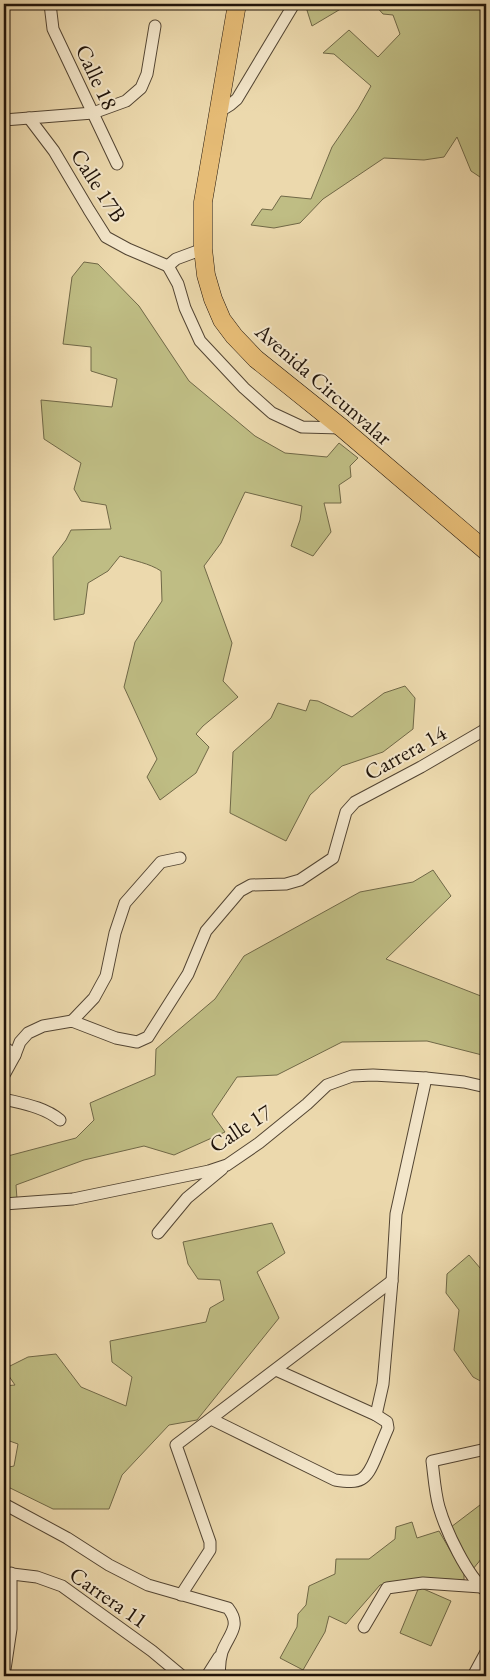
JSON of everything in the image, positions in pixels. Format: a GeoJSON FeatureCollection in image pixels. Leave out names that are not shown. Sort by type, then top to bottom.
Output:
{"type":"FeatureCollection","features":[{"type":"Feature","properties":{"kind":"main road","name":"Avenida Circunvalar"},"geometry":{"type":"LineString","coordinates":[[237,4],[203,202],[203,249],[206,274],[213,299],[222,320],[234,336],[281,380],[342,428],[486,552]]}},
{"type":"Feature","properties":{"kind":"street","name":"Calle 18"},"geometry":{"type":"LineString","coordinates":[[50,4],[53,29],[117,164]]}},
{"type":"Feature","properties":{"kind":"street"},"geometry":{"type":"LineString","coordinates":[[217,113],[230,106],[237,99],[291,7]]}},
{"type":"Feature","properties":{"kind":"street"},"geometry":{"type":"LineString","coordinates":[[4,120],[93,113],[126,101],[141,88],[147,74],[155,26]]}},
{"type":"Feature","properties":{"kind":"street","name":"Calle 17B"},"geometry":{"type":"LineString","coordinates":[[30,118],[54,152],[106,237],[128,249],[168,266]]}},
{"type":"Feature","properties":{"kind":"street"},"geometry":{"type":"LineString","coordinates":[[203,249],[176,259],[168,266],[178,284],[185,308],[200,342],[272,414],[302,427],[342,428]]}},
{"type":"Feature","properties":{"kind":"street","name":"Carrera 14"},"geometry":{"type":"LineString","coordinates":[[72,1021],[116,1038],[137,1042],[148,1037],[188,974],[206,931],[240,891],[251,886],[286,884],[300,880],[333,858],[346,812],[355,802],[421,768],[486,729]]}},
{"type":"Feature","properties":{"kind":"street"},"geometry":{"type":"LineString","coordinates":[[4,1075],[16,1055],[20,1042],[28,1032],[43,1026],[72,1021],[94,998],[106,976],[115,933],[125,903],[161,862],[180,858]]}},
{"type":"Feature","properties":{"kind":"street"},"geometry":{"type":"LineString","coordinates":[[4,1047],[16,1055]]}},
{"type":"Feature","properties":{"kind":"street","name":"Calle 17"},"geometry":{"type":"LineString","coordinates":[[4,1204],[82,1198],[209,1171],[227,1165],[282,1126],[327,1085],[352,1076],[373,1075],[426,1078],[464,1082],[486,1087]]}},
{"type":"Feature","properties":{"kind":"street"},"geometry":{"type":"LineString","coordinates":[[376,1415],[383,1384],[396,1214],[426,1078]]}},
{"type":"Feature","properties":{"kind":"street"},"geometry":{"type":"LineString","coordinates":[[4,1099],[40,1108],[60,1120]]}},
{"type":"Feature","properties":{"kind":"street"},"geometry":{"type":"LineString","coordinates":[[158,1233],[187,1198],[227,1165]]}},
{"type":"Feature","properties":{"kind":"street"},"geometry":{"type":"LineString","coordinates":[[182,1595],[210,1550],[210,1542],[176,1445],[392,1281]]}},
{"type":"Feature","properties":{"kind":"street"},"geometry":{"type":"LineString","coordinates":[[211,1419],[335,1480],[349,1482],[360,1480],[369,1474],[388,1428],[387,1422],[376,1415],[276,1370]]}},
{"type":"Feature","properties":{"kind":"street"},"geometry":{"type":"LineString","coordinates":[[484,1589],[465,1565],[439,1507],[432,1461],[486,1449]]}},
{"type":"Feature","properties":{"kind":"street"},"geometry":{"type":"LineString","coordinates":[[4,1504],[67,1538],[109,1565],[148,1585],[228,1608],[234,1616],[235,1626],[222,1653],[207,1676]]}},
{"type":"Feature","properties":{"kind":"street"},"geometry":{"type":"LineString","coordinates":[[4,1676],[11,1629],[7,1573]]}},
{"type":"Feature","properties":{"kind":"street","name":"Carrera 11"},"geometry":{"type":"LineString","coordinates":[[7,1573],[37,1577],[62,1586],[152,1651],[182,1676]]}},
{"type":"Feature","properties":{"kind":"street"},"geometry":{"type":"LineString","coordinates":[[364,1627],[387,1588],[423,1583],[484,1589]]}},
{"type":"Feature","properties":{"kind":"street"},"geometry":{"type":"LineString","coordinates":[[473,1676],[486,1652]]}},
{"type":"Feature","properties":{"kind":"street"},"geometry":{"type":"LineString","coordinates":[[220,1676],[222,1653]]}},
{"type":"Feature","properties":{"kind":"shaded area"},"geometry":{"type":"Polygon","coordinates":[[[305,4],[349,4],[312,26],[305,4]]]}},
{"type":"Feature","properties":{"kind":"shaded area"},"geometry":{"type":"Polygon","coordinates":[[[374,4],[486,4],[483,76],[486,181],[471,171],[457,137],[444,157],[424,160],[384,158],[323,199],[300,223],[274,228],[251,225],[262,209],[272,210],[281,196],[311,199],[332,147],[371,86],[334,54],[323,53],[349,30],[378,57],[400,34],[393,15],[383,14],[374,4]]]}},
{"type":"Feature","properties":{"kind":"shaded area"},"geometry":{"type":"Polygon","coordinates":[[[84,262],[98,264],[139,306],[189,381],[255,436],[285,453],[327,457],[339,443],[358,458],[350,466],[351,477],[339,485],[341,503],[324,503],[331,532],[313,556],[291,546],[300,520],[302,506],[245,492],[221,543],[204,566],[232,643],[223,681],[238,697],[196,734],[209,747],[196,773],[160,800],[147,777],[157,759],[124,687],[135,642],[162,601],[161,571],[120,556],[108,571],[88,583],[84,614],[54,620],[53,557],[71,530],[111,529],[106,505],[81,501],[74,489],[81,463],[44,439],[41,400],[112,407],[117,379],[91,371],[91,347],[63,344],[72,277],[84,262]]]}},
{"type":"Feature","properties":{"kind":"shaded area"},"geometry":{"type":"Polygon","coordinates":[[[405,686],[415,698],[413,729],[383,752],[342,766],[310,795],[286,841],[230,813],[233,752],[271,718],[278,703],[306,711],[310,700],[318,701],[352,717],[384,693],[405,686]]]}},
{"type":"Feature","properties":{"kind":"shaded area"},"geometry":{"type":"Polygon","coordinates":[[[433,870],[451,896],[386,959],[486,998],[486,1056],[427,1041],[342,1042],[277,1075],[237,1077],[212,1114],[225,1132],[174,1155],[144,1146],[84,1160],[16,1185],[17,1199],[4,1198],[4,1157],[76,1138],[94,1120],[90,1103],[155,1075],[156,1049],[215,999],[244,956],[360,892],[413,882],[433,870]]]}},
{"type":"Feature","properties":{"kind":"shaded area"},"geometry":{"type":"Polygon","coordinates":[[[272,1223],[285,1253],[257,1272],[279,1318],[197,1420],[169,1425],[122,1475],[109,1509],[53,1509],[4,1485],[4,1468],[14,1466],[18,1444],[4,1439],[4,1386],[15,1385],[4,1369],[28,1357],[56,1354],[81,1387],[126,1406],[132,1377],[112,1362],[110,1341],[206,1322],[210,1308],[224,1300],[220,1280],[198,1279],[188,1264],[183,1242],[272,1223]]]}},
{"type":"Feature","properties":{"kind":"shaded area"},"geometry":{"type":"Polygon","coordinates":[[[469,1255],[486,1275],[486,1384],[473,1377],[454,1350],[459,1310],[446,1293],[447,1274],[469,1255]]]}},
{"type":"Feature","properties":{"kind":"shaded area"},"geometry":{"type":"Polygon","coordinates":[[[486,1504],[486,1553],[473,1569],[451,1527],[480,1505],[486,1504]]]}},
{"type":"Feature","properties":{"kind":"shaded area"},"geometry":{"type":"Polygon","coordinates":[[[412,1522],[417,1538],[439,1531],[464,1574],[464,1580],[425,1578],[380,1585],[346,1624],[329,1616],[325,1632],[303,1670],[280,1658],[297,1627],[298,1614],[306,1605],[309,1586],[335,1574],[336,1559],[369,1559],[395,1539],[396,1527],[412,1522]]]}},
{"type":"Feature","properties":{"kind":"shaded area"},"geometry":{"type":"Polygon","coordinates":[[[419,1587],[451,1601],[431,1646],[400,1633],[419,1587]]]}}]}
